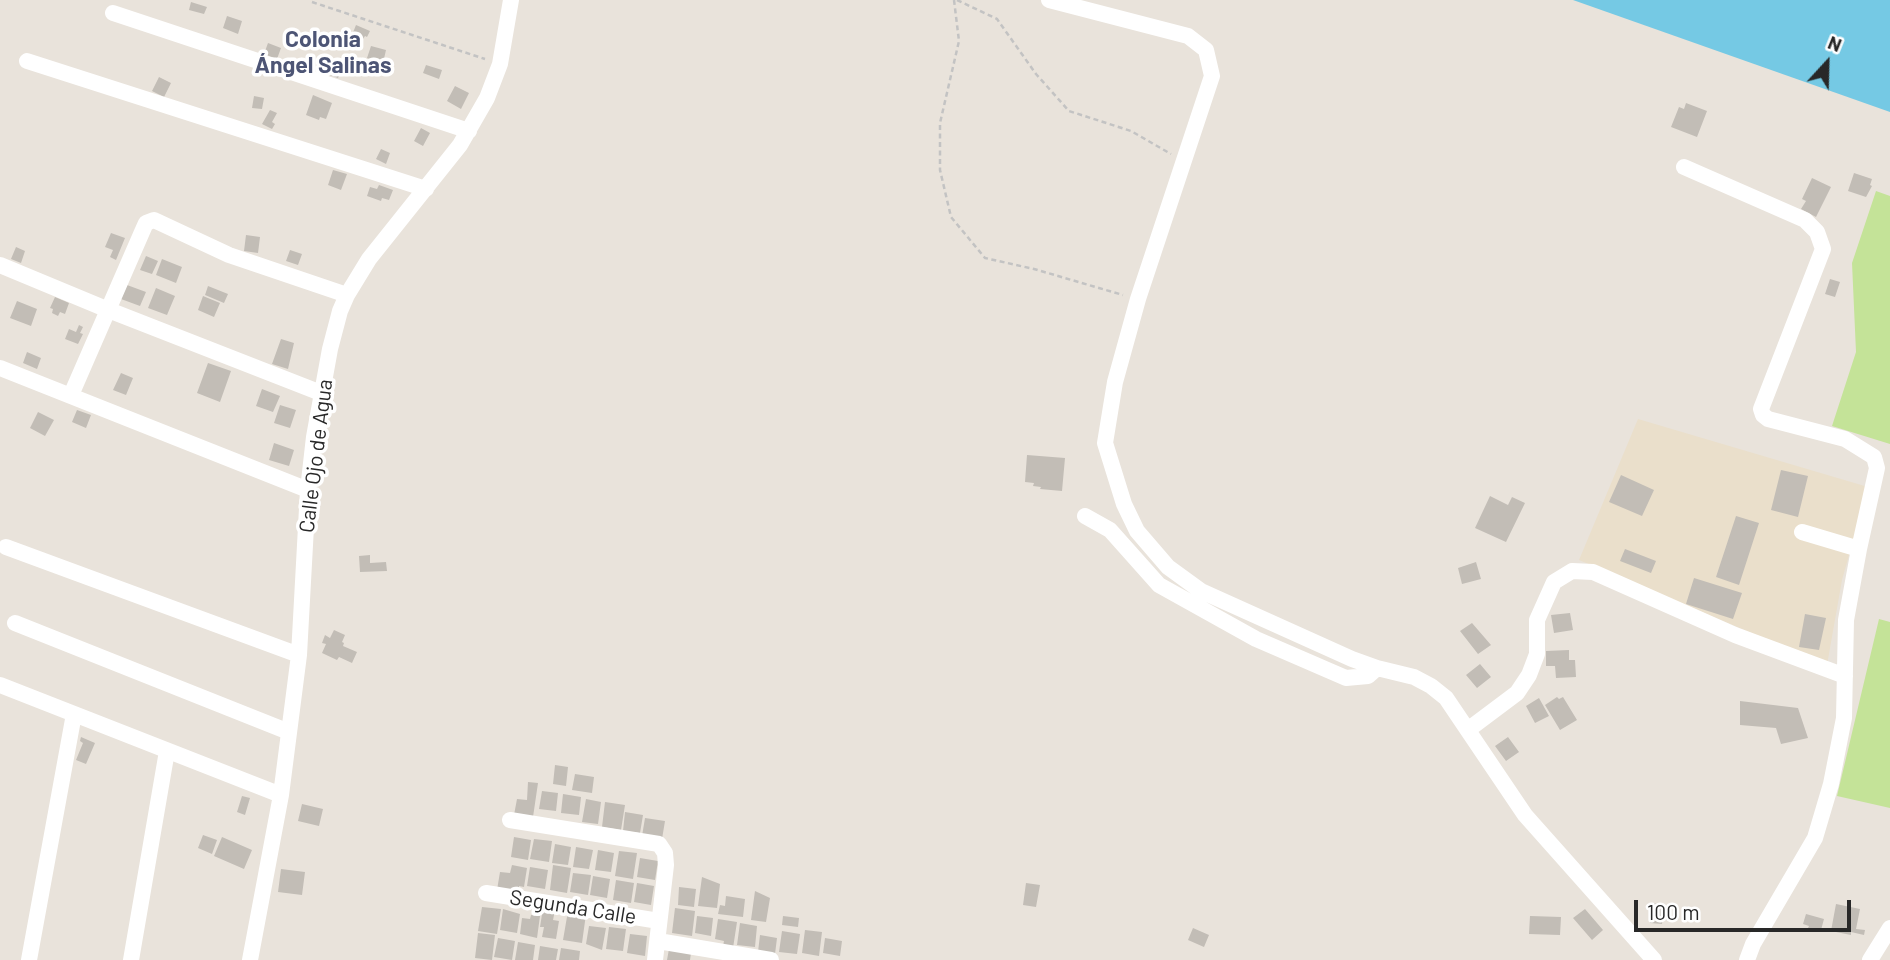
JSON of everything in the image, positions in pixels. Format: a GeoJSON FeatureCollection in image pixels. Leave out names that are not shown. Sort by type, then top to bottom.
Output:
{"type":"FeatureCollection","features":[{"type":"Feature","properties":{"kind":"street","name":"Calle Ojo de Agua"},"geometry":{"type":"LineString","coordinates":[[250,960],[281,795],[299,655],[309,490],[321,393],[340,312],[347,295],[369,260],[426,190],[469,131],[487,98],[500,64],[511,0]]}},
{"type":"Feature","properties":{"kind":"street"},"geometry":{"type":"LineString","coordinates":[[1049,0],[1188,36],[1206,50],[1212,76],[1138,299],[1115,382],[1105,443],[1124,504],[1137,531],[1168,567],[1200,591],[1377,668],[1414,677],[1446,698],[1525,815],[1654,960]]}},
{"type":"Feature","properties":{"kind":"street"},"geometry":{"type":"LineString","coordinates":[[113,13],[469,131]]}},
{"type":"Feature","properties":{"kind":"street"},"geometry":{"type":"LineString","coordinates":[[27,61],[426,190]]}},
{"type":"Feature","properties":{"kind":"street"},"geometry":{"type":"LineString","coordinates":[[1684,167],[1805,220],[1817,232],[1823,249],[1761,409],[1768,419],[1844,439],[1874,457],[1877,468],[1858,549],[1846,620],[1844,718],[1831,784],[1815,838],[1746,960]]}},
{"type":"Feature","properties":{"kind":"street"},"geometry":{"type":"LineString","coordinates":[[71,395],[106,309],[146,223],[154,220],[229,255],[347,295]]}},
{"type":"Feature","properties":{"kind":"street"},"geometry":{"type":"LineString","coordinates":[[0,265],[321,393]]}},
{"type":"Feature","properties":{"kind":"street"},"geometry":{"type":"LineString","coordinates":[[0,368],[309,490]]}},
{"type":"Feature","properties":{"kind":"street"},"geometry":{"type":"LineString","coordinates":[[1085,516],[1110,530],[1159,584],[1256,639],[1346,678],[1368,676],[1377,668]]}},
{"type":"Feature","properties":{"kind":"street"},"geometry":{"type":"LineString","coordinates":[[1802,532],[1858,549]]}},
{"type":"Feature","properties":{"kind":"street"},"geometry":{"type":"LineString","coordinates":[[6,547],[299,655]]}},
{"type":"Feature","properties":{"kind":"street"},"geometry":{"type":"LineString","coordinates":[[1469,729],[1517,693],[1529,675],[1537,654],[1537,620],[1554,582],[1572,571],[1592,572],[1735,635],[1845,676]]}},
{"type":"Feature","properties":{"kind":"street"},"geometry":{"type":"LineString","coordinates":[[15,623],[289,732]]}},
{"type":"Feature","properties":{"kind":"street"},"geometry":{"type":"LineString","coordinates":[[0,685],[281,795]]}},
{"type":"Feature","properties":{"kind":"street"},"geometry":{"type":"LineString","coordinates":[[29,960],[74,714]]}},
{"type":"Feature","properties":{"kind":"street"},"geometry":{"type":"LineString","coordinates":[[131,960],[167,751]]}},
{"type":"Feature","properties":{"kind":"street"},"geometry":{"type":"LineString","coordinates":[[510,820],[659,844],[666,865],[655,960]]}},
{"type":"Feature","properties":{"kind":"street","name":"Segunda Calle"},"geometry":{"type":"LineString","coordinates":[[486,893],[659,921]]}},
{"type":"Feature","properties":{"kind":"street"},"geometry":{"type":"LineString","coordinates":[[1870,960],[1889,932]]}},
{"type":"Feature","properties":{"kind":"street"},"geometry":{"type":"LineString","coordinates":[[658,941],[772,960]]}},
{"type":"Feature","properties":{"kind":"path"},"geometry":{"type":"LineString","coordinates":[[1138,299],[985,258],[951,217],[940,170],[940,122],[959,41],[956,0],[997,19],[1037,74],[1069,111],[1131,131],[1171,152],[1179,175]]}},
{"type":"Feature","properties":{"kind":"path"},"geometry":{"type":"LineString","coordinates":[[312,2],[500,64]]}},
{"type":"Feature","properties":{"kind":"shaded area"},"geometry":{"type":"Polygon","coordinates":[[[1638,419],[1868,487],[1842,580],[1827,665],[1579,560],[1638,419]]]}},
{"type":"Feature","properties":{"kind":"green space"},"geometry":{"type":"Polygon","coordinates":[[[1876,191],[1890,196],[1890,444],[1832,426],[1856,352],[1852,263],[1876,191]]]}},
{"type":"Feature","properties":{"kind":"green space"},"geometry":{"type":"Polygon","coordinates":[[[1879,619],[1890,622],[1890,808],[1837,796],[1879,619]]]}},
{"type":"Feature","properties":{"kind":"water"},"geometry":{"type":"Polygon","coordinates":[[[1573,0],[1890,0],[1890,112],[1573,0]]]}},
{"type":"Feature","properties":{"kind":"building"},"geometry":{"type":"Polygon","coordinates":[[[191,2],[207,7],[204,14],[189,10],[191,2]]]}},
{"type":"Feature","properties":{"kind":"building"},"geometry":{"type":"Polygon","coordinates":[[[227,16],[242,21],[238,34],[223,28],[227,16]]]}},
{"type":"Feature","properties":{"kind":"building"},"geometry":{"type":"Polygon","coordinates":[[[356,25],[370,31],[367,37],[363,39],[352,35],[356,25]]]}},
{"type":"Feature","properties":{"kind":"building"},"geometry":{"type":"Polygon","coordinates":[[[268,43],[281,48],[277,59],[264,54],[268,43]]]}},
{"type":"Feature","properties":{"kind":"building"},"geometry":{"type":"Polygon","coordinates":[[[371,46],[386,50],[383,63],[367,58],[371,46]]]}},
{"type":"Feature","properties":{"kind":"building"},"geometry":{"type":"Polygon","coordinates":[[[328,61],[343,66],[338,78],[324,73],[328,61]]]}},
{"type":"Feature","properties":{"kind":"building"},"geometry":{"type":"Polygon","coordinates":[[[426,65],[442,70],[439,79],[423,73],[426,65]]]}},
{"type":"Feature","properties":{"kind":"building"},"geometry":{"type":"Polygon","coordinates":[[[159,77],[171,83],[164,97],[152,91],[159,77]]]}},
{"type":"Feature","properties":{"kind":"building"},"geometry":{"type":"Polygon","coordinates":[[[455,86],[469,93],[461,109],[447,101],[455,86]]]}},
{"type":"Feature","properties":{"kind":"building"},"geometry":{"type":"Polygon","coordinates":[[[313,95],[332,103],[326,119],[320,117],[319,120],[306,115],[313,95]]]}},
{"type":"Feature","properties":{"kind":"building"},"geometry":{"type":"Polygon","coordinates":[[[254,96],[264,98],[262,109],[252,108],[254,96]]]}},
{"type":"Feature","properties":{"kind":"building"},"geometry":{"type":"Polygon","coordinates":[[[1686,103],[1707,111],[1697,137],[1671,127],[1679,107],[1684,109],[1686,103]]]}},
{"type":"Feature","properties":{"kind":"building"},"geometry":{"type":"Polygon","coordinates":[[[270,110],[277,113],[272,129],[262,124],[270,110]]]}},
{"type":"Feature","properties":{"kind":"building"},"geometry":{"type":"Polygon","coordinates":[[[421,128],[430,133],[423,146],[414,141],[421,128]]]}},
{"type":"Feature","properties":{"kind":"building"},"geometry":{"type":"Polygon","coordinates":[[[381,149],[390,153],[386,164],[376,159],[381,149]]]}},
{"type":"Feature","properties":{"kind":"building"},"geometry":{"type":"Polygon","coordinates":[[[333,170],[347,174],[341,190],[328,185],[333,170]]]}},
{"type":"Feature","properties":{"kind":"building"},"geometry":{"type":"Polygon","coordinates":[[[1854,173],[1872,179],[1872,186],[1866,197],[1848,191],[1854,173]]]}},
{"type":"Feature","properties":{"kind":"building"},"geometry":{"type":"Polygon","coordinates":[[[1812,178],[1831,187],[1816,217],[1801,209],[1806,201],[1802,199],[1812,178]]]}},
{"type":"Feature","properties":{"kind":"building"},"geometry":{"type":"Polygon","coordinates":[[[379,185],[393,190],[389,200],[382,198],[381,201],[367,196],[370,187],[377,189],[379,185]]]}},
{"type":"Feature","properties":{"kind":"building"},"geometry":{"type":"Polygon","coordinates":[[[111,233],[125,238],[116,260],[110,257],[113,250],[105,247],[111,233]]]}},
{"type":"Feature","properties":{"kind":"building"},"geometry":{"type":"Polygon","coordinates":[[[246,235],[260,237],[258,253],[244,251],[246,235]]]}},
{"type":"Feature","properties":{"kind":"building"},"geometry":{"type":"Polygon","coordinates":[[[16,247],[25,251],[21,263],[11,259],[16,247]]]}},
{"type":"Feature","properties":{"kind":"building"},"geometry":{"type":"Polygon","coordinates":[[[290,250],[302,254],[298,265],[286,261],[290,250]]]}},
{"type":"Feature","properties":{"kind":"building"},"geometry":{"type":"Polygon","coordinates":[[[146,256],[158,261],[152,274],[140,270],[146,256]]]}},
{"type":"Feature","properties":{"kind":"building"},"geometry":{"type":"Polygon","coordinates":[[[162,259],[182,267],[176,283],[156,275],[162,259]]]}},
{"type":"Feature","properties":{"kind":"building"},"geometry":{"type":"Polygon","coordinates":[[[1830,279],[1840,282],[1835,297],[1825,294],[1830,279]]]}},
{"type":"Feature","properties":{"kind":"building"},"geometry":{"type":"Polygon","coordinates":[[[127,285],[146,292],[140,306],[121,299],[127,285]]]}},
{"type":"Feature","properties":{"kind":"building"},"geometry":{"type":"Polygon","coordinates":[[[208,286],[228,294],[224,303],[205,295],[208,286]]]}},
{"type":"Feature","properties":{"kind":"building"},"geometry":{"type":"Polygon","coordinates":[[[156,288],[175,296],[167,315],[148,308],[156,288]]]}},
{"type":"Feature","properties":{"kind":"building"},"geometry":{"type":"Polygon","coordinates":[[[203,296],[220,303],[214,317],[198,310],[203,296]]]}},
{"type":"Feature","properties":{"kind":"building"},"geometry":{"type":"Polygon","coordinates":[[[55,297],[69,303],[65,314],[60,312],[58,316],[52,313],[53,309],[50,308],[55,297]]]}},
{"type":"Feature","properties":{"kind":"building"},"geometry":{"type":"Polygon","coordinates":[[[17,301],[37,309],[31,326],[10,318],[17,301]]]}},
{"type":"Feature","properties":{"kind":"building"},"geometry":{"type":"Polygon","coordinates":[[[79,325],[83,327],[80,333],[83,334],[78,344],[65,339],[69,329],[76,332],[79,325]]]}},
{"type":"Feature","properties":{"kind":"building"},"geometry":{"type":"Polygon","coordinates":[[[281,339],[294,343],[288,369],[272,364],[281,339]]]}},
{"type":"Feature","properties":{"kind":"building"},"geometry":{"type":"Polygon","coordinates":[[[27,352],[41,358],[37,369],[23,363],[27,352]]]}},
{"type":"Feature","properties":{"kind":"building"},"geometry":{"type":"Polygon","coordinates":[[[208,363],[231,371],[220,402],[197,393],[208,363]]]}},
{"type":"Feature","properties":{"kind":"building"},"geometry":{"type":"Polygon","coordinates":[[[121,373],[133,378],[126,395],[113,390],[121,373]]]}},
{"type":"Feature","properties":{"kind":"building"},"geometry":{"type":"Polygon","coordinates":[[[262,389],[280,396],[273,412],[256,406],[262,389]]]}},
{"type":"Feature","properties":{"kind":"building"},"geometry":{"type":"Polygon","coordinates":[[[280,405],[296,410],[290,428],[274,423],[280,405]]]}},
{"type":"Feature","properties":{"kind":"building"},"geometry":{"type":"Polygon","coordinates":[[[77,410],[91,415],[86,428],[72,422],[77,410]]]}},
{"type":"Feature","properties":{"kind":"building"},"geometry":{"type":"Polygon","coordinates":[[[38,412],[54,420],[45,436],[30,428],[38,412]]]}},
{"type":"Feature","properties":{"kind":"building"},"geometry":{"type":"Polygon","coordinates":[[[274,443],[294,450],[289,466],[269,460],[274,443]]]}},
{"type":"Feature","properties":{"kind":"building"},"geometry":{"type":"Polygon","coordinates":[[[1027,455],[1065,458],[1062,491],[1040,489],[1041,487],[1033,486],[1034,483],[1025,482],[1027,455]]]}},
{"type":"Feature","properties":{"kind":"building"},"geometry":{"type":"Polygon","coordinates":[[[1781,470],[1808,476],[1798,517],[1771,510],[1781,470]]]}},
{"type":"Feature","properties":{"kind":"building"},"geometry":{"type":"Polygon","coordinates":[[[1621,475],[1654,490],[1642,516],[1609,502],[1621,475]]]}},
{"type":"Feature","properties":{"kind":"building"},"geometry":{"type":"Polygon","coordinates":[[[1490,496],[1508,505],[1512,497],[1525,503],[1506,542],[1475,528],[1490,496]]]}},
{"type":"Feature","properties":{"kind":"building"},"geometry":{"type":"Polygon","coordinates":[[[1736,516],[1759,523],[1739,585],[1716,577],[1736,516]]]}},
{"type":"Feature","properties":{"kind":"building"},"geometry":{"type":"Polygon","coordinates":[[[1625,549],[1656,561],[1651,573],[1620,561],[1625,549]]]}},
{"type":"Feature","properties":{"kind":"building"},"geometry":{"type":"Polygon","coordinates":[[[370,555],[370,563],[386,562],[387,571],[360,572],[359,556],[370,555]]]}},
{"type":"Feature","properties":{"kind":"building"},"geometry":{"type":"Polygon","coordinates":[[[1476,562],[1481,579],[1462,584],[1458,568],[1476,562]]]}},
{"type":"Feature","properties":{"kind":"building"},"geometry":{"type":"Polygon","coordinates":[[[1694,578],[1742,593],[1733,619],[1686,604],[1694,578]]]}},
{"type":"Feature","properties":{"kind":"building"},"geometry":{"type":"Polygon","coordinates":[[[1570,613],[1573,630],[1554,633],[1551,615],[1570,613]]]}},
{"type":"Feature","properties":{"kind":"building"},"geometry":{"type":"Polygon","coordinates":[[[1805,614],[1826,618],[1819,650],[1799,647],[1805,614]]]}},
{"type":"Feature","properties":{"kind":"building"},"geometry":{"type":"Polygon","coordinates":[[[1472,623],[1491,645],[1478,654],[1460,631],[1472,623]]]}},
{"type":"Feature","properties":{"kind":"building"},"geometry":{"type":"Polygon","coordinates":[[[334,630],[345,635],[343,646],[357,652],[352,663],[322,653],[326,644],[322,643],[325,635],[330,638],[334,630]]]}},
{"type":"Feature","properties":{"kind":"building"},"geometry":{"type":"Polygon","coordinates":[[[1569,650],[1569,660],[1575,660],[1576,677],[1556,678],[1555,666],[1546,666],[1546,651],[1569,650]]]}},
{"type":"Feature","properties":{"kind":"building"},"geometry":{"type":"Polygon","coordinates":[[[1480,664],[1491,677],[1477,688],[1466,675],[1480,664]]]}},
{"type":"Feature","properties":{"kind":"building"},"geometry":{"type":"Polygon","coordinates":[[[1557,697],[1563,697],[1577,720],[1560,730],[1545,705],[1557,697]]]}},
{"type":"Feature","properties":{"kind":"building"},"geometry":{"type":"Polygon","coordinates":[[[1539,698],[1549,716],[1535,723],[1526,706],[1539,698]]]}},
{"type":"Feature","properties":{"kind":"building"},"geometry":{"type":"Polygon","coordinates":[[[1740,701],[1798,708],[1808,738],[1781,744],[1776,728],[1740,725],[1740,701]]]}},
{"type":"Feature","properties":{"kind":"building"},"geometry":{"type":"Polygon","coordinates":[[[81,737],[95,743],[86,764],[76,760],[83,743],[80,741],[81,737]]]}},
{"type":"Feature","properties":{"kind":"building"},"geometry":{"type":"Polygon","coordinates":[[[1508,737],[1519,752],[1506,761],[1495,746],[1508,737]]]}},
{"type":"Feature","properties":{"kind":"building"},"geometry":{"type":"Polygon","coordinates":[[[555,765],[568,767],[566,786],[553,784],[555,765]]]}},
{"type":"Feature","properties":{"kind":"building"},"geometry":{"type":"Polygon","coordinates":[[[575,774],[594,777],[592,793],[572,790],[575,774]]]}},
{"type":"Feature","properties":{"kind":"building"},"geometry":{"type":"Polygon","coordinates":[[[528,782],[538,783],[533,817],[514,815],[517,799],[527,800],[528,782]]]}},
{"type":"Feature","properties":{"kind":"building"},"geometry":{"type":"Polygon","coordinates":[[[542,791],[558,793],[556,811],[539,809],[542,791]]]}},
{"type":"Feature","properties":{"kind":"building"},"geometry":{"type":"Polygon","coordinates":[[[563,794],[581,797],[579,815],[561,813],[563,794]]]}},
{"type":"Feature","properties":{"kind":"building"},"geometry":{"type":"Polygon","coordinates":[[[242,796],[250,798],[245,815],[237,812],[242,796]]]}},
{"type":"Feature","properties":{"kind":"building"},"geometry":{"type":"Polygon","coordinates":[[[586,799],[601,802],[598,824],[582,822],[586,799]]]}},
{"type":"Feature","properties":{"kind":"building"},"geometry":{"type":"Polygon","coordinates":[[[605,802],[625,805],[621,830],[602,827],[605,802]]]}},
{"type":"Feature","properties":{"kind":"building"},"geometry":{"type":"Polygon","coordinates":[[[302,804],[323,809],[319,826],[298,821],[302,804]]]}},
{"type":"Feature","properties":{"kind":"building"},"geometry":{"type":"Polygon","coordinates":[[[625,812],[643,815],[640,833],[623,831],[625,812]]]}},
{"type":"Feature","properties":{"kind":"building"},"geometry":{"type":"Polygon","coordinates":[[[645,818],[665,821],[662,839],[642,836],[645,818]]]}},
{"type":"Feature","properties":{"kind":"building"},"geometry":{"type":"Polygon","coordinates":[[[203,835],[217,840],[212,854],[198,848],[203,835]]]}},
{"type":"Feature","properties":{"kind":"building"},"geometry":{"type":"Polygon","coordinates":[[[222,837],[252,850],[244,869],[214,856],[222,837]]]}},
{"type":"Feature","properties":{"kind":"building"},"geometry":{"type":"Polygon","coordinates":[[[514,837],[531,840],[528,860],[511,857],[514,837]]]}},
{"type":"Feature","properties":{"kind":"building"},"geometry":{"type":"Polygon","coordinates":[[[534,839],[552,841],[549,862],[530,859],[534,839]]]}},
{"type":"Feature","properties":{"kind":"building"},"geometry":{"type":"Polygon","coordinates":[[[555,844],[571,847],[568,865],[552,863],[555,844]]]}},
{"type":"Feature","properties":{"kind":"building"},"geometry":{"type":"Polygon","coordinates":[[[576,847],[593,850],[589,869],[573,867],[576,847]]]}},
{"type":"Feature","properties":{"kind":"building"},"geometry":{"type":"Polygon","coordinates":[[[598,850],[614,853],[611,872],[595,870],[598,850]]]}},
{"type":"Feature","properties":{"kind":"building"},"geometry":{"type":"Polygon","coordinates":[[[619,851],[637,853],[633,879],[615,876],[619,851]]]}},
{"type":"Feature","properties":{"kind":"building"},"geometry":{"type":"Polygon","coordinates":[[[640,858],[658,861],[655,880],[637,877],[640,858]]]}},
{"type":"Feature","properties":{"kind":"building"},"geometry":{"type":"Polygon","coordinates":[[[512,865],[527,868],[524,887],[519,886],[519,893],[497,890],[500,872],[510,873],[512,865]]]}},
{"type":"Feature","properties":{"kind":"building"},"geometry":{"type":"Polygon","coordinates":[[[553,865],[571,868],[567,893],[550,890],[553,865]]]}},
{"type":"Feature","properties":{"kind":"building"},"geometry":{"type":"Polygon","coordinates":[[[530,867],[548,870],[545,889],[527,886],[530,867]]]}},
{"type":"Feature","properties":{"kind":"building"},"geometry":{"type":"Polygon","coordinates":[[[281,869],[305,872],[302,895],[278,892],[281,869]]]}},
{"type":"Feature","properties":{"kind":"building"},"geometry":{"type":"Polygon","coordinates":[[[573,873],[591,875],[588,895],[570,892],[573,873]]]}},
{"type":"Feature","properties":{"kind":"building"},"geometry":{"type":"Polygon","coordinates":[[[593,876],[610,879],[607,898],[590,895],[593,876]]]}},
{"type":"Feature","properties":{"kind":"building"},"geometry":{"type":"Polygon","coordinates":[[[702,877],[720,884],[717,908],[698,906],[702,877]]]}},
{"type":"Feature","properties":{"kind":"building"},"geometry":{"type":"Polygon","coordinates":[[[616,880],[634,883],[631,903],[613,900],[616,880]]]}},
{"type":"Feature","properties":{"kind":"building"},"geometry":{"type":"Polygon","coordinates":[[[637,883],[654,886],[651,905],[634,902],[637,883]]]}},
{"type":"Feature","properties":{"kind":"building"},"geometry":{"type":"Polygon","coordinates":[[[1026,883],[1040,885],[1036,907],[1023,905],[1026,883]]]}},
{"type":"Feature","properties":{"kind":"building"},"geometry":{"type":"Polygon","coordinates":[[[679,887],[696,889],[694,907],[678,905],[679,887]]]}},
{"type":"Feature","properties":{"kind":"building"},"geometry":{"type":"Polygon","coordinates":[[[755,891],[770,898],[766,922],[751,920],[755,891]]]}},
{"type":"Feature","properties":{"kind":"building"},"geometry":{"type":"Polygon","coordinates":[[[726,896],[745,899],[743,917],[718,914],[720,905],[725,906],[726,896]]]}},
{"type":"Feature","properties":{"kind":"building"},"geometry":{"type":"Polygon","coordinates":[[[1652,903],[1664,905],[1662,924],[1650,923],[1652,903]]]}},
{"type":"Feature","properties":{"kind":"building"},"geometry":{"type":"Polygon","coordinates":[[[1836,904],[1860,909],[1856,929],[1865,930],[1864,935],[1831,931],[1836,904]]]}},
{"type":"Feature","properties":{"kind":"building"},"geometry":{"type":"Polygon","coordinates":[[[482,907],[501,909],[497,934],[478,931],[482,907]]]}},
{"type":"Feature","properties":{"kind":"building"},"geometry":{"type":"Polygon","coordinates":[[[543,908],[555,910],[553,920],[559,921],[556,939],[542,937],[544,927],[540,927],[543,908]]]}},
{"type":"Feature","properties":{"kind":"building"},"geometry":{"type":"Polygon","coordinates":[[[675,908],[695,911],[692,936],[672,933],[675,908]]]}},
{"type":"Feature","properties":{"kind":"building"},"geometry":{"type":"Polygon","coordinates":[[[503,909],[520,914],[517,933],[500,930],[503,909]]]}},
{"type":"Feature","properties":{"kind":"building"},"geometry":{"type":"Polygon","coordinates":[[[1585,909],[1603,930],[1592,940],[1573,918],[1585,909]]]}},
{"type":"Feature","properties":{"kind":"building"},"geometry":{"type":"Polygon","coordinates":[[[568,911],[586,914],[582,943],[563,940],[568,911]]]}},
{"type":"Feature","properties":{"kind":"building"},"geometry":{"type":"Polygon","coordinates":[[[1806,914],[1824,919],[1821,930],[1808,928],[1809,926],[1803,924],[1806,914]]]}},
{"type":"Feature","properties":{"kind":"building"},"geometry":{"type":"Polygon","coordinates":[[[531,915],[540,916],[537,938],[520,934],[522,918],[530,919],[531,915]]]}},
{"type":"Feature","properties":{"kind":"building"},"geometry":{"type":"Polygon","coordinates":[[[697,916],[713,918],[711,936],[695,933],[697,916]]]}},
{"type":"Feature","properties":{"kind":"building"},"geometry":{"type":"Polygon","coordinates":[[[783,916],[799,918],[798,927],[782,925],[783,916]]]}},
{"type":"Feature","properties":{"kind":"building"},"geometry":{"type":"Polygon","coordinates":[[[1530,916],[1561,917],[1560,935],[1529,934],[1530,916]]]}},
{"type":"Feature","properties":{"kind":"building"},"geometry":{"type":"Polygon","coordinates":[[[718,919],[737,922],[733,948],[723,946],[724,941],[715,939],[718,919]]]}},
{"type":"Feature","properties":{"kind":"building"},"geometry":{"type":"Polygon","coordinates":[[[740,923],[757,926],[755,947],[737,945],[740,923]]]}},
{"type":"Feature","properties":{"kind":"building"},"geometry":{"type":"Polygon","coordinates":[[[589,926],[606,928],[602,950],[586,944],[589,926]]]}},
{"type":"Feature","properties":{"kind":"building"},"geometry":{"type":"Polygon","coordinates":[[[609,927],[626,929],[623,951],[606,949],[609,927]]]}},
{"type":"Feature","properties":{"kind":"building"},"geometry":{"type":"Polygon","coordinates":[[[1193,928],[1209,935],[1204,947],[1188,940],[1193,928]]]}},
{"type":"Feature","properties":{"kind":"building"},"geometry":{"type":"Polygon","coordinates":[[[805,930],[822,932],[819,956],[802,953],[805,930]]]}},
{"type":"Feature","properties":{"kind":"building"},"geometry":{"type":"Polygon","coordinates":[[[782,931],[800,934],[797,954],[779,952],[782,931]]]}},
{"type":"Feature","properties":{"kind":"building"},"geometry":{"type":"Polygon","coordinates":[[[478,933],[495,935],[492,960],[475,958],[478,933]]]}},
{"type":"Feature","properties":{"kind":"building"},"geometry":{"type":"Polygon","coordinates":[[[630,934],[647,936],[645,956],[627,953],[630,934]]]}},
{"type":"Feature","properties":{"kind":"building"},"geometry":{"type":"Polygon","coordinates":[[[760,935],[777,938],[775,954],[758,952],[760,935]]]}},
{"type":"Feature","properties":{"kind":"building"},"geometry":{"type":"Polygon","coordinates":[[[498,938],[515,941],[512,960],[494,957],[498,938]]]}},
{"type":"Feature","properties":{"kind":"building"},"geometry":{"type":"Polygon","coordinates":[[[825,938],[842,941],[840,956],[823,953],[825,938]]]}},
{"type":"Feature","properties":{"kind":"building"},"geometry":{"type":"Polygon","coordinates":[[[518,942],[535,945],[533,960],[515,960],[518,942]]]}},
{"type":"Feature","properties":{"kind":"building"},"geometry":{"type":"Polygon","coordinates":[[[540,946],[558,949],[556,960],[538,960],[540,946]]]}},
{"type":"Feature","properties":{"kind":"building"},"geometry":{"type":"Polygon","coordinates":[[[561,948],[580,951],[579,960],[559,960],[561,948]]]}},
{"type":"Feature","properties":{"kind":"building"},"geometry":{"type":"Polygon","coordinates":[[[669,949],[691,953],[690,960],[667,960],[669,949]]]}},
{"type":"Feature","properties":{"kind":"district","name":"Colonia Ángel Salinas"},"geometry":{"type":"Point","coordinates":[323,52]}}]}
